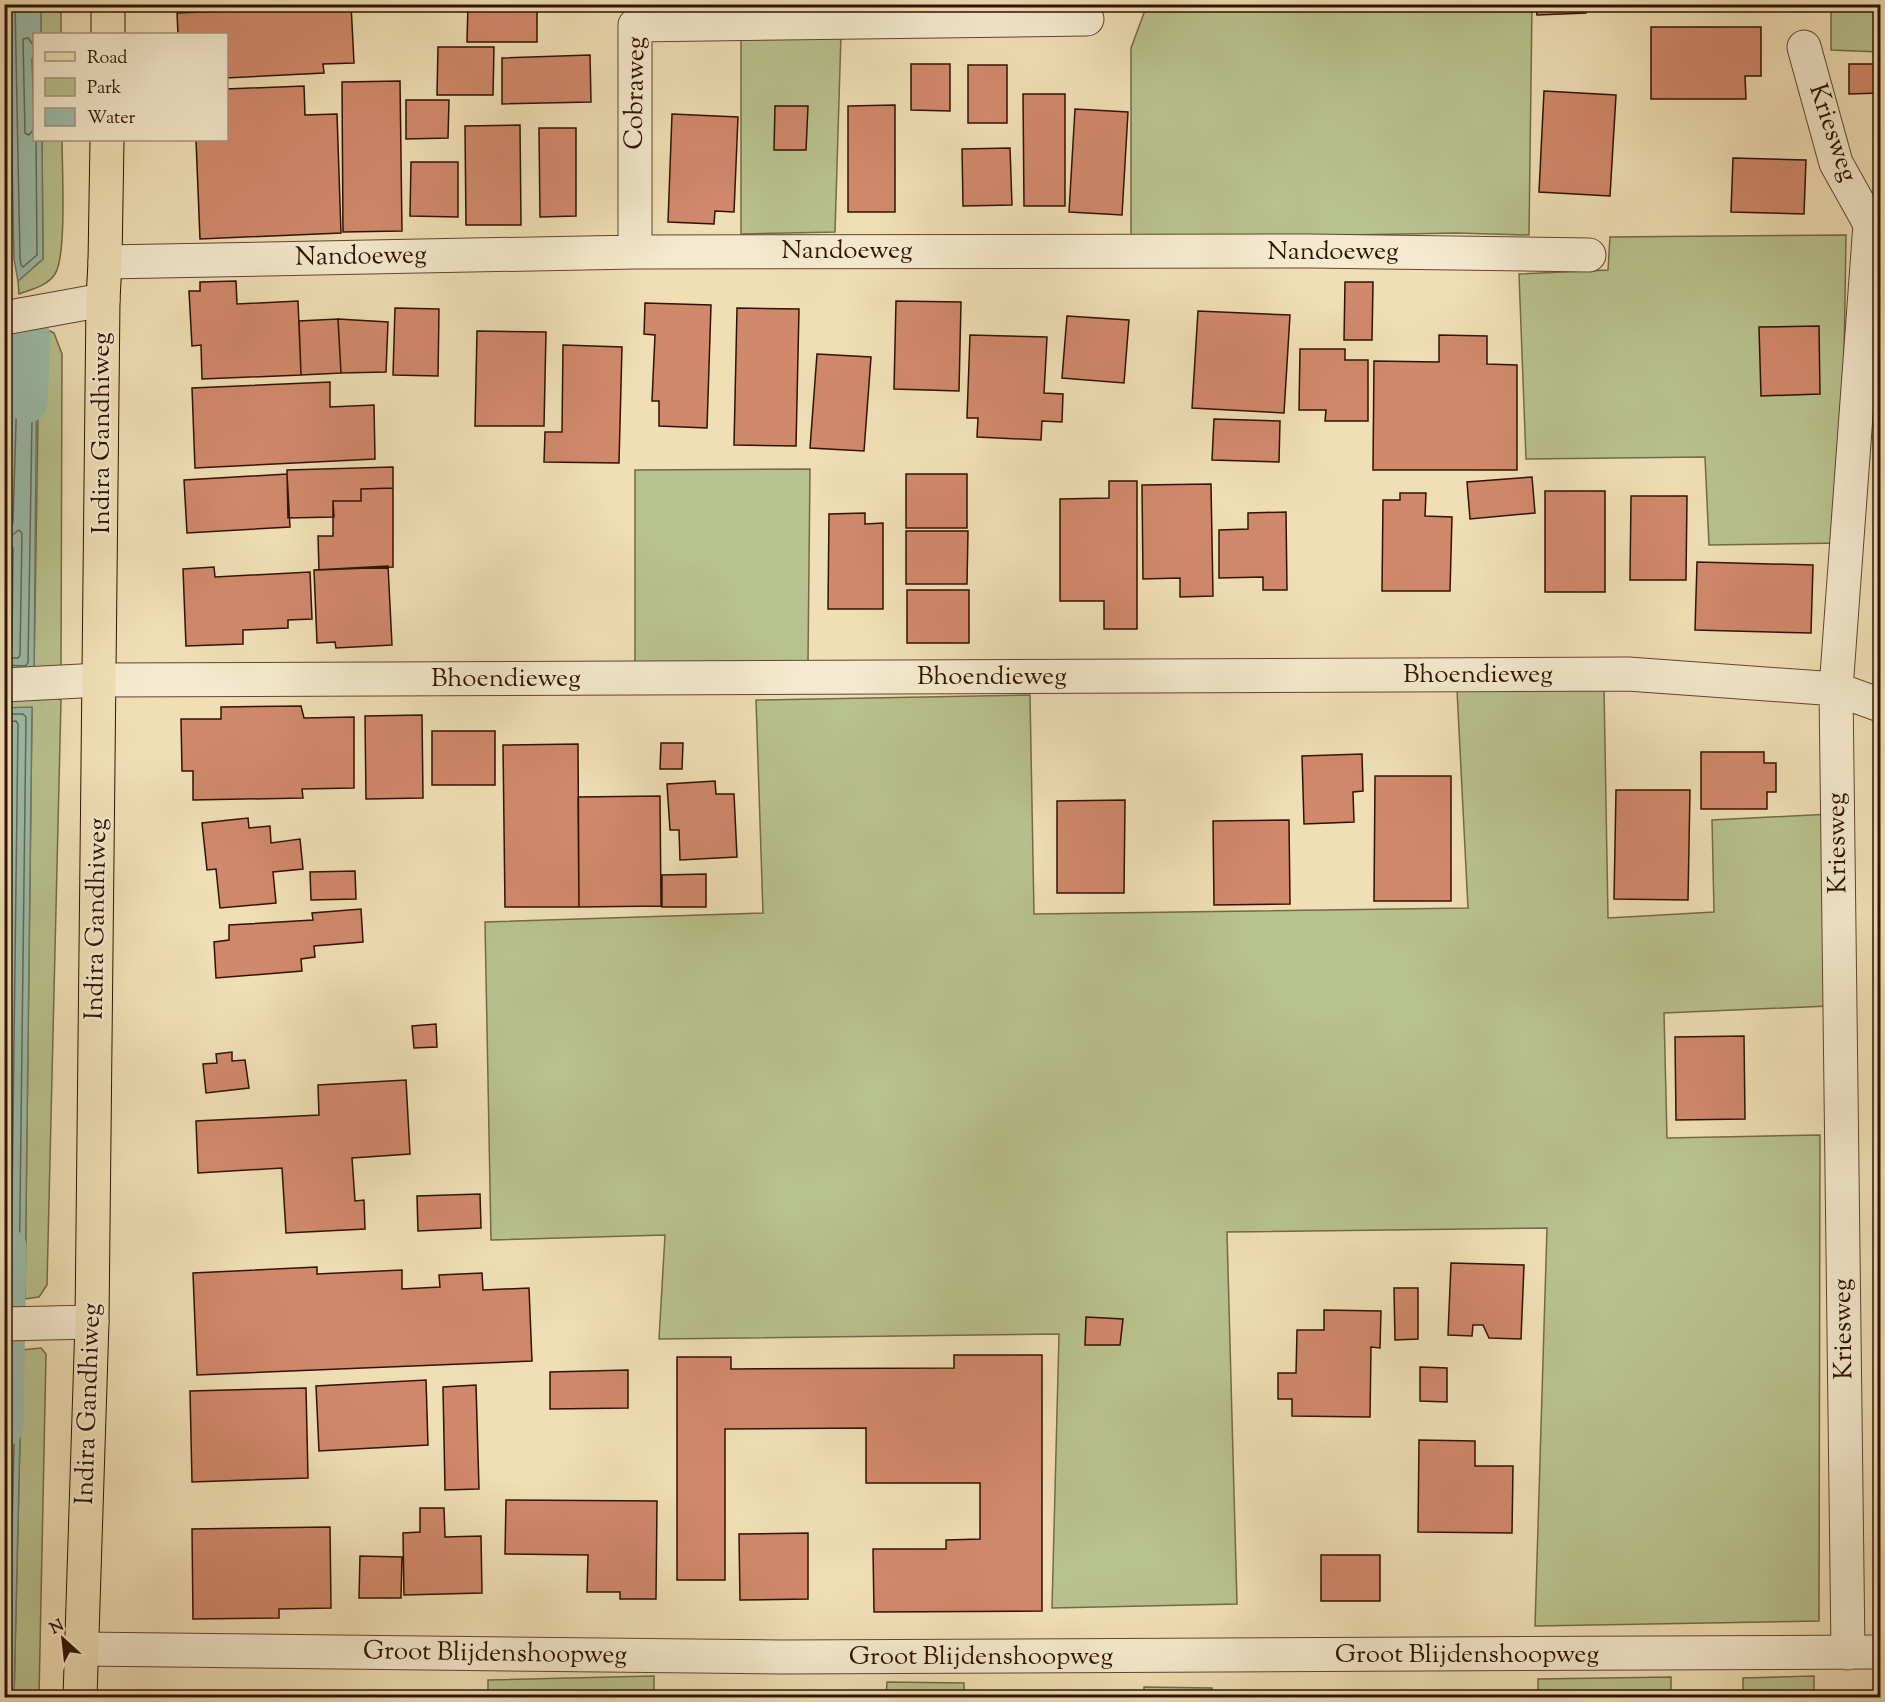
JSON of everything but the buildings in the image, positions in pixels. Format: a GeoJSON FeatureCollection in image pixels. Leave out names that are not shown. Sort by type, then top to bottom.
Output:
{"type":"FeatureCollection","features":[{"type":"Feature","properties":{"kind":"main road"},"geometry":{"type":"LineString","coordinates":[[108,4],[108,33]]}},
{"type":"Feature","properties":{"kind":"main road","name":"Indira Gandhiweg"},"geometry":{"type":"LineString","coordinates":[[80,1698],[92,1322],[103,300],[107,141]]}},
{"type":"Feature","properties":{"kind":"street","name":"Cobraweg"},"geometry":{"type":"LineString","coordinates":[[635,252],[635,25],[1087,19]]}},
{"type":"Feature","properties":{"kind":"street","name":"Kriesweg"},"geometry":{"type":"LineString","coordinates":[[1804,47],[1836,163],[1870,224],[1836,689],[1848,1653]]}},
{"type":"Feature","properties":{"kind":"street","name":"Nandoeweg"},"geometry":{"type":"LineString","coordinates":[[105,262],[635,252],[1310,251],[1589,255]]}},
{"type":"Feature","properties":{"kind":"street"},"geometry":{"type":"LineString","coordinates":[[4,318],[103,300]]}},
{"type":"Feature","properties":{"kind":"street","name":"Bhoendieweg"},"geometry":{"type":"LineString","coordinates":[[4,685],[100,680],[1628,674],[1836,689],[1881,705]]}},
{"type":"Feature","properties":{"kind":"street"},"geometry":{"type":"LineString","coordinates":[[4,1324],[92,1322]]}},
{"type":"Feature","properties":{"kind":"street","name":"Groot Blijdenshoopweg"},"geometry":{"type":"LineString","coordinates":[[81,1649],[781,1657],[1881,1652]]}},
{"type":"Feature","properties":{"kind":"green space"},"geometry":{"type":"Polygon","coordinates":[[[41,5],[61,5],[61,33],[41,33],[41,5]]]}},
{"type":"Feature","properties":{"kind":"green space"},"geometry":{"type":"Polygon","coordinates":[[[1147,5],[1532,5],[1529,235],[1456,233],[1131,239],[1131,48],[1147,5]]]}},
{"type":"Feature","properties":{"kind":"green space"},"geometry":{"type":"Polygon","coordinates":[[[1831,5],[1880,5],[1880,52],[1831,50],[1831,5]]]}},
{"type":"Feature","properties":{"kind":"green space"},"geometry":{"type":"Polygon","coordinates":[[[741,34],[841,34],[835,232],[741,234],[741,34]]]}},
{"type":"Feature","properties":{"kind":"green space"},"geometry":{"type":"Polygon","coordinates":[[[42,141],[62,141],[63,210],[59,264],[55,274],[48,281],[19,294],[18,281],[43,259],[42,141]]]}},
{"type":"Feature","properties":{"kind":"green space"},"geometry":{"type":"Polygon","coordinates":[[[1846,235],[1841,543],[1709,545],[1705,457],[1526,459],[1519,274],[1608,270],[1610,237],[1846,235]]]}},
{"type":"Feature","properties":{"kind":"green space"},"geometry":{"type":"Polygon","coordinates":[[[42,327],[54,333],[62,354],[61,668],[34,672],[39,355],[37,348],[12,351],[5,633],[5,340],[21,328],[42,327]]]}},
{"type":"Feature","properties":{"kind":"green space"},"geometry":{"type":"Polygon","coordinates":[[[810,469],[808,662],[635,664],[635,470],[810,469]]]}},
{"type":"Feature","properties":{"kind":"green space"},"geometry":{"type":"Polygon","coordinates":[[[1604,689],[1608,918],[1714,912],[1712,820],[1831,814],[1829,1006],[1664,1013],[1667,1138],[1820,1135],[1819,1621],[1535,1626],[1547,1228],[1227,1232],[1237,1604],[1052,1608],[1059,1334],[659,1339],[665,1235],[491,1240],[485,922],[763,913],[756,700],[1030,695],[1034,914],[1468,908],[1457,690],[1604,689]]]}},
{"type":"Feature","properties":{"kind":"green space"},"geometry":{"type":"Polygon","coordinates":[[[4,695],[50,695],[61,700],[47,1285],[39,1297],[25,1299],[32,708],[5,708],[4,695]]]}},
{"type":"Feature","properties":{"kind":"green space"},"geometry":{"type":"Polygon","coordinates":[[[41,1348],[46,1354],[39,1697],[14,1698],[22,1350],[41,1348]]]}},
{"type":"Feature","properties":{"kind":"green space"},"geometry":{"type":"Polygon","coordinates":[[[654,1676],[654,1697],[488,1697],[488,1680],[654,1676]]]}},
{"type":"Feature","properties":{"kind":"green space"},"geometry":{"type":"Polygon","coordinates":[[[1814,1676],[1814,1697],[1743,1697],[1743,1678],[1814,1676]]]}},
{"type":"Feature","properties":{"kind":"green space"},"geometry":{"type":"Polygon","coordinates":[[[1671,1677],[1671,1697],[1538,1697],[1538,1679],[1671,1677]]]}},
{"type":"Feature","properties":{"kind":"green space"},"geometry":{"type":"Polygon","coordinates":[[[887,1682],[964,1683],[964,1697],[886,1697],[887,1682]]]}},
{"type":"Feature","properties":{"kind":"green space"},"geometry":{"type":"Polygon","coordinates":[[[1144,1687],[1212,1688],[1212,1697],[1144,1697],[1144,1687]]]}},
{"type":"Feature","properties":{"kind":"water"},"geometry":{"type":"Polygon","coordinates":[[[9,5],[41,5],[41,33],[33,33],[33,141],[42,141],[43,259],[18,281],[14,259],[9,5]]]}},
{"type":"Feature","properties":{"kind":"water"},"geometry":{"type":"Polygon","coordinates":[[[37,348],[34,672],[5,671],[12,350],[37,348]]]}},
{"type":"Feature","properties":{"kind":"water"},"geometry":{"type":"Polygon","coordinates":[[[32,707],[25,1299],[5,1299],[4,708],[32,707]]]}},
{"type":"Feature","properties":{"kind":"water"},"geometry":{"type":"Polygon","coordinates":[[[5,1350],[22,1350],[14,1698],[4,1697],[5,1350]]]}},
{"type":"Feature","properties":{"kind":"waterway"},"geometry":{"type":"LineString","coordinates":[[28,403],[31,337]]}},
{"type":"Feature","properties":{"kind":"waterway"},"geometry":{"type":"LineString","coordinates":[[4,1427],[7,1247]]}}]}
